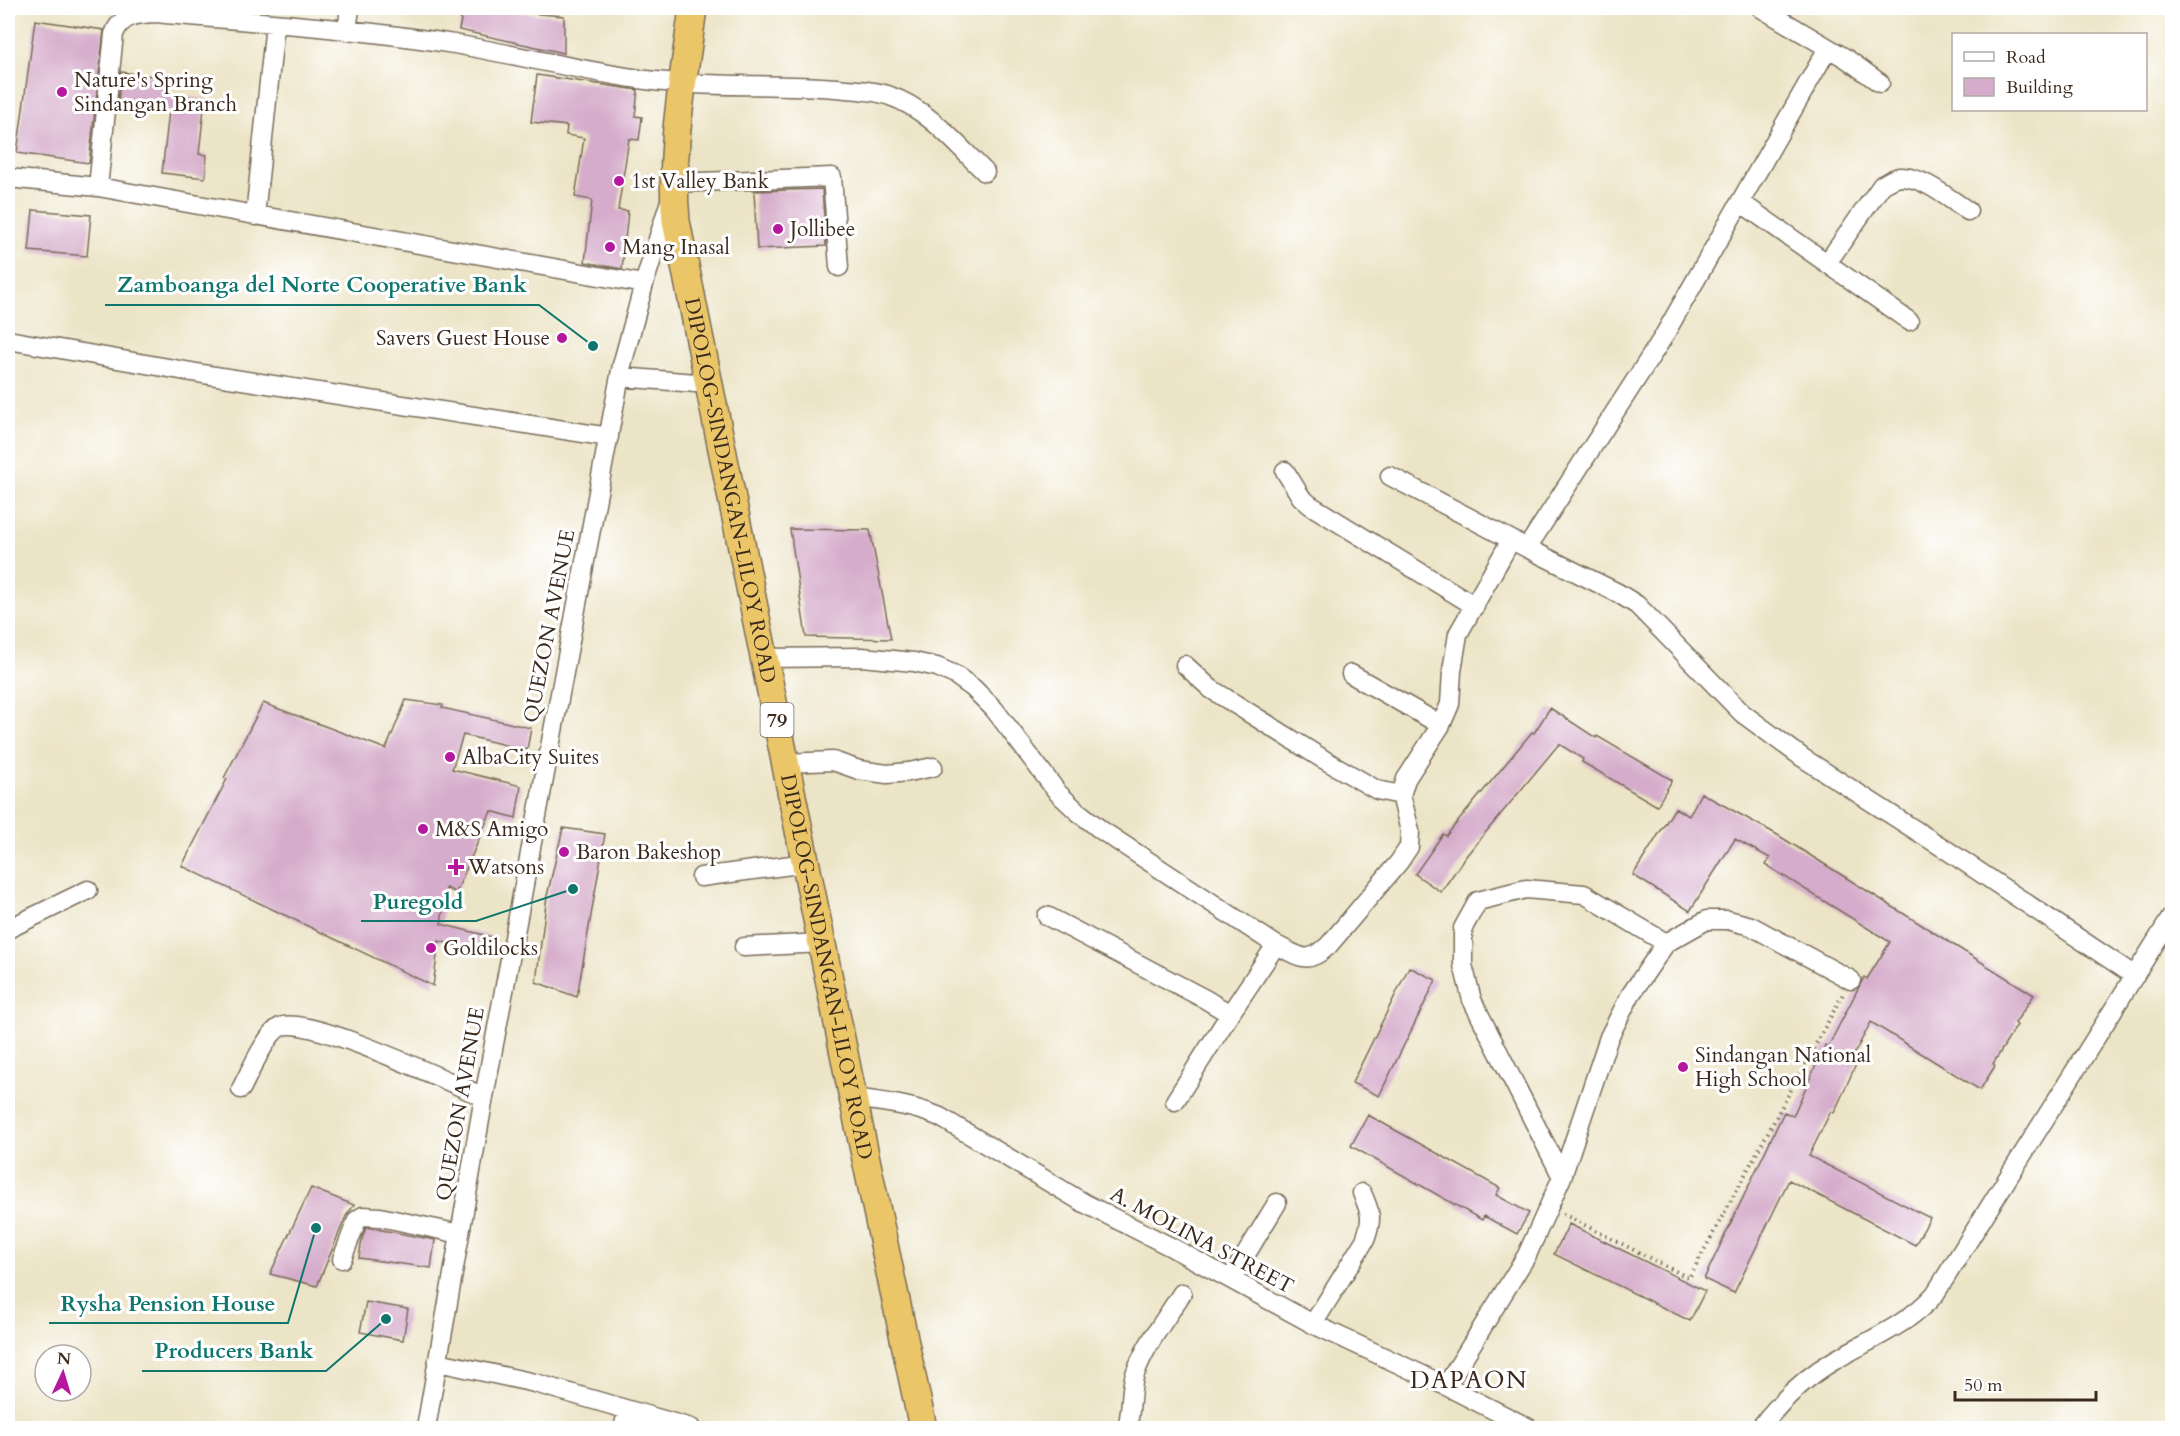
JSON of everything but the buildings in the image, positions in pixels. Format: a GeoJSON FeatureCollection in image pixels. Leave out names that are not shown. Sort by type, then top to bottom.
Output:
{"type":"FeatureCollection","features":[{"type":"Feature","properties":{"kind":"highway","name":"DIPOLOG-SINDANGAN-LILOY ROAD"},"geometry":{"type":"LineString","coordinates":[[693,8],[681,83],[674,187],[676,221],[922,1428]]}},
{"type":"Feature","properties":{"kind":"street"},"geometry":{"type":"LineString","coordinates":[[347,31],[350,8]]}},
{"type":"Feature","properties":{"kind":"street"},"geometry":{"type":"LineString","coordinates":[[1761,8],[1828,48],[1880,83]]}},
{"type":"Feature","properties":{"kind":"street"},"geometry":{"type":"LineString","coordinates":[[98,187],[114,34],[117,26],[127,17],[155,13],[347,31],[452,44],[645,80],[806,86],[888,95],[921,113],[985,172]]}},
{"type":"Feature","properties":{"kind":"street"},"geometry":{"type":"LineString","coordinates":[[255,216],[275,24]]}},
{"type":"Feature","properties":{"kind":"street"},"geometry":{"type":"LineString","coordinates":[[764,658],[862,657],[914,662],[955,675],[973,688],[994,709],[1058,793],[1101,830],[1276,945],[1299,956],[1316,957],[1328,946],[1409,847],[1410,831],[1401,795],[1406,779],[1441,725],[1450,704],[1458,634],[1475,606],[1662,339],[1828,48]]}},
{"type":"Feature","properties":{"kind":"street"},"geometry":{"type":"LineString","coordinates":[[674,187],[832,177],[839,267]]}},
{"type":"Feature","properties":{"kind":"street"},"geometry":{"type":"LineString","coordinates":[[1827,263],[1882,185],[1892,179],[1901,177],[1925,184],[1968,211]]}},
{"type":"Feature","properties":{"kind":"street"},"geometry":{"type":"LineString","coordinates":[[8,178],[98,187],[644,284]]}},
{"type":"Feature","properties":{"kind":"street","name":"QUEZON AVENUE"},"geometry":{"type":"LineString","coordinates":[[426,1428],[484,1097],[620,377],[644,284],[674,187]]}},
{"type":"Feature","properties":{"kind":"street"},"geometry":{"type":"LineString","coordinates":[[1740,202],[1910,321]]}},
{"type":"Feature","properties":{"kind":"street"},"geometry":{"type":"LineString","coordinates":[[8,340],[203,374],[609,437]]}},
{"type":"Feature","properties":{"kind":"street"},"geometry":{"type":"LineString","coordinates":[[620,377],[709,384]]}},
{"type":"Feature","properties":{"kind":"street"},"geometry":{"type":"LineString","coordinates":[[1285,471],[1301,497],[1310,505],[1475,606]]}},
{"type":"Feature","properties":{"kind":"street"},"geometry":{"type":"LineString","coordinates":[[1390,477],[1618,593],[1637,605],[1742,713],[1803,758],[1948,851],[2135,976]]}},
{"type":"Feature","properties":{"kind":"street"},"geometry":{"type":"LineString","coordinates":[[1185,665],[1211,689],[1323,759],[1377,790],[1401,795]]}},
{"type":"Feature","properties":{"kind":"street"},"geometry":{"type":"LineString","coordinates":[[1352,675],[1441,725]]}},
{"type":"Feature","properties":{"kind":"street"},"geometry":{"type":"LineString","coordinates":[[785,763],[833,761],[859,770],[887,774],[933,767]]}},
{"type":"Feature","properties":{"kind":"street"},"geometry":{"type":"LineString","coordinates":[[701,877],[806,863]]}},
{"type":"Feature","properties":{"kind":"street"},"geometry":{"type":"LineString","coordinates":[[1562,1177],[1472,1000],[1463,964],[1463,928],[1478,901],[1526,889],[1584,894],[1666,943]]}},
{"type":"Feature","properties":{"kind":"street"},"geometry":{"type":"LineString","coordinates":[[8,929],[88,890]]}},
{"type":"Feature","properties":{"kind":"street"},"geometry":{"type":"LineString","coordinates":[[1047,916],[1230,1014]]}},
{"type":"Feature","properties":{"kind":"street"},"geometry":{"type":"LineString","coordinates":[[1760,1428],[1807,1379],[1832,1361],[1908,1319],[1935,1294],[2172,916]]}},
{"type":"Feature","properties":{"kind":"street"},"geometry":{"type":"LineString","coordinates":[[1446,1386],[1527,1255],[1562,1177],[1609,1037],[1631,994],[1666,943],[1707,920],[1728,920],[1751,926],[1851,980]]}},
{"type":"Feature","properties":{"kind":"street"},"geometry":{"type":"LineString","coordinates":[[744,947],[822,943]]}},
{"type":"Feature","properties":{"kind":"street"},"geometry":{"type":"LineString","coordinates":[[1175,1101],[1276,945]]}},
{"type":"Feature","properties":{"kind":"street"},"geometry":{"type":"LineString","coordinates":[[241,1089],[271,1035],[279,1027],[289,1024],[336,1035],[484,1097]]}},
{"type":"Feature","properties":{"kind":"street","name":"A. MOLINA STREET"},"geometry":{"type":"LineString","coordinates":[[853,1098],[911,1106],[940,1117],[1084,1203],[1313,1324],[1530,1428]]}},
{"type":"Feature","properties":{"kind":"street"},"geometry":{"type":"LineString","coordinates":[[1313,1324],[1365,1240],[1371,1218],[1362,1193]]}},
{"type":"Feature","properties":{"kind":"street"},"geometry":{"type":"LineString","coordinates":[[1231,1280],[1277,1203]]}},
{"type":"Feature","properties":{"kind":"street"},"geometry":{"type":"LineString","coordinates":[[342,1259],[357,1220],[363,1216],[380,1217],[460,1234]]}},
{"type":"Feature","properties":{"kind":"street"},"geometry":{"type":"LineString","coordinates":[[1127,1428],[1131,1417],[1134,1377],[1137,1368],[1182,1293]]}},
{"type":"Feature","properties":{"kind":"street"},"geometry":{"type":"LineString","coordinates":[[438,1362],[535,1383],[691,1428]]}},
{"type":"Feature","properties":{"kind":"street"},"geometry":{"type":"LineString","coordinates":[[623,1428],[628,1410]]}},
{"type":"Feature","properties":{"kind":"path"},"geometry":{"type":"LineString","coordinates":[[1550,1207],[1689,1278],[1851,980]]}},
{"type":"Feature","properties":{"kind":"place","name":"Nature's Spring Sindangan Branch"},"geometry":{"type":"Point","coordinates":[62,92]}},
{"type":"Feature","properties":{"kind":"place","name":"1st Valley Bank"},"geometry":{"type":"Point","coordinates":[619,181]}},
{"type":"Feature","properties":{"kind":"place","name":"Jollibee"},"geometry":{"type":"Point","coordinates":[778,229]}},
{"type":"Feature","properties":{"kind":"place","name":"Mang Inasal"},"geometry":{"type":"Point","coordinates":[610,247]}},
{"type":"Feature","properties":{"kind":"place","name":"Savers Guest House"},"geometry":{"type":"Point","coordinates":[562,338]}},
{"type":"Feature","properties":{"kind":"place","name":"Zamboanga del Norte Cooperative Bank"},"geometry":{"type":"Point","coordinates":[593,346]}},
{"type":"Feature","properties":{"kind":"place","name":"AlbaCity Suites"},"geometry":{"type":"Point","coordinates":[450,757]}},
{"type":"Feature","properties":{"kind":"place","name":"M&S Amigo"},"geometry":{"type":"Point","coordinates":[423,829]}},
{"type":"Feature","properties":{"kind":"place","name":"Baron Bakeshop"},"geometry":{"type":"Point","coordinates":[564,852]}},
{"type":"Feature","properties":{"kind":"place","name":"Watsons"},"geometry":{"type":"Point","coordinates":[456,867]}},
{"type":"Feature","properties":{"kind":"place","name":"Puregold"},"geometry":{"type":"Point","coordinates":[573,889]}},
{"type":"Feature","properties":{"kind":"place","name":"Goldilocks"},"geometry":{"type":"Point","coordinates":[431,948]}},
{"type":"Feature","properties":{"kind":"place","name":"Sindangan National High School"},"geometry":{"type":"Point","coordinates":[1683,1067]}},
{"type":"Feature","properties":{"kind":"place","name":"Rysha Pension House"},"geometry":{"type":"Point","coordinates":[316,1228]}},
{"type":"Feature","properties":{"kind":"place","name":"Producers Bank"},"geometry":{"type":"Point","coordinates":[386,1319]}},
{"type":"Feature","properties":{"kind":"district","name":"DAPAON"},"geometry":{"type":"Point","coordinates":[1469,1380]}}]}
